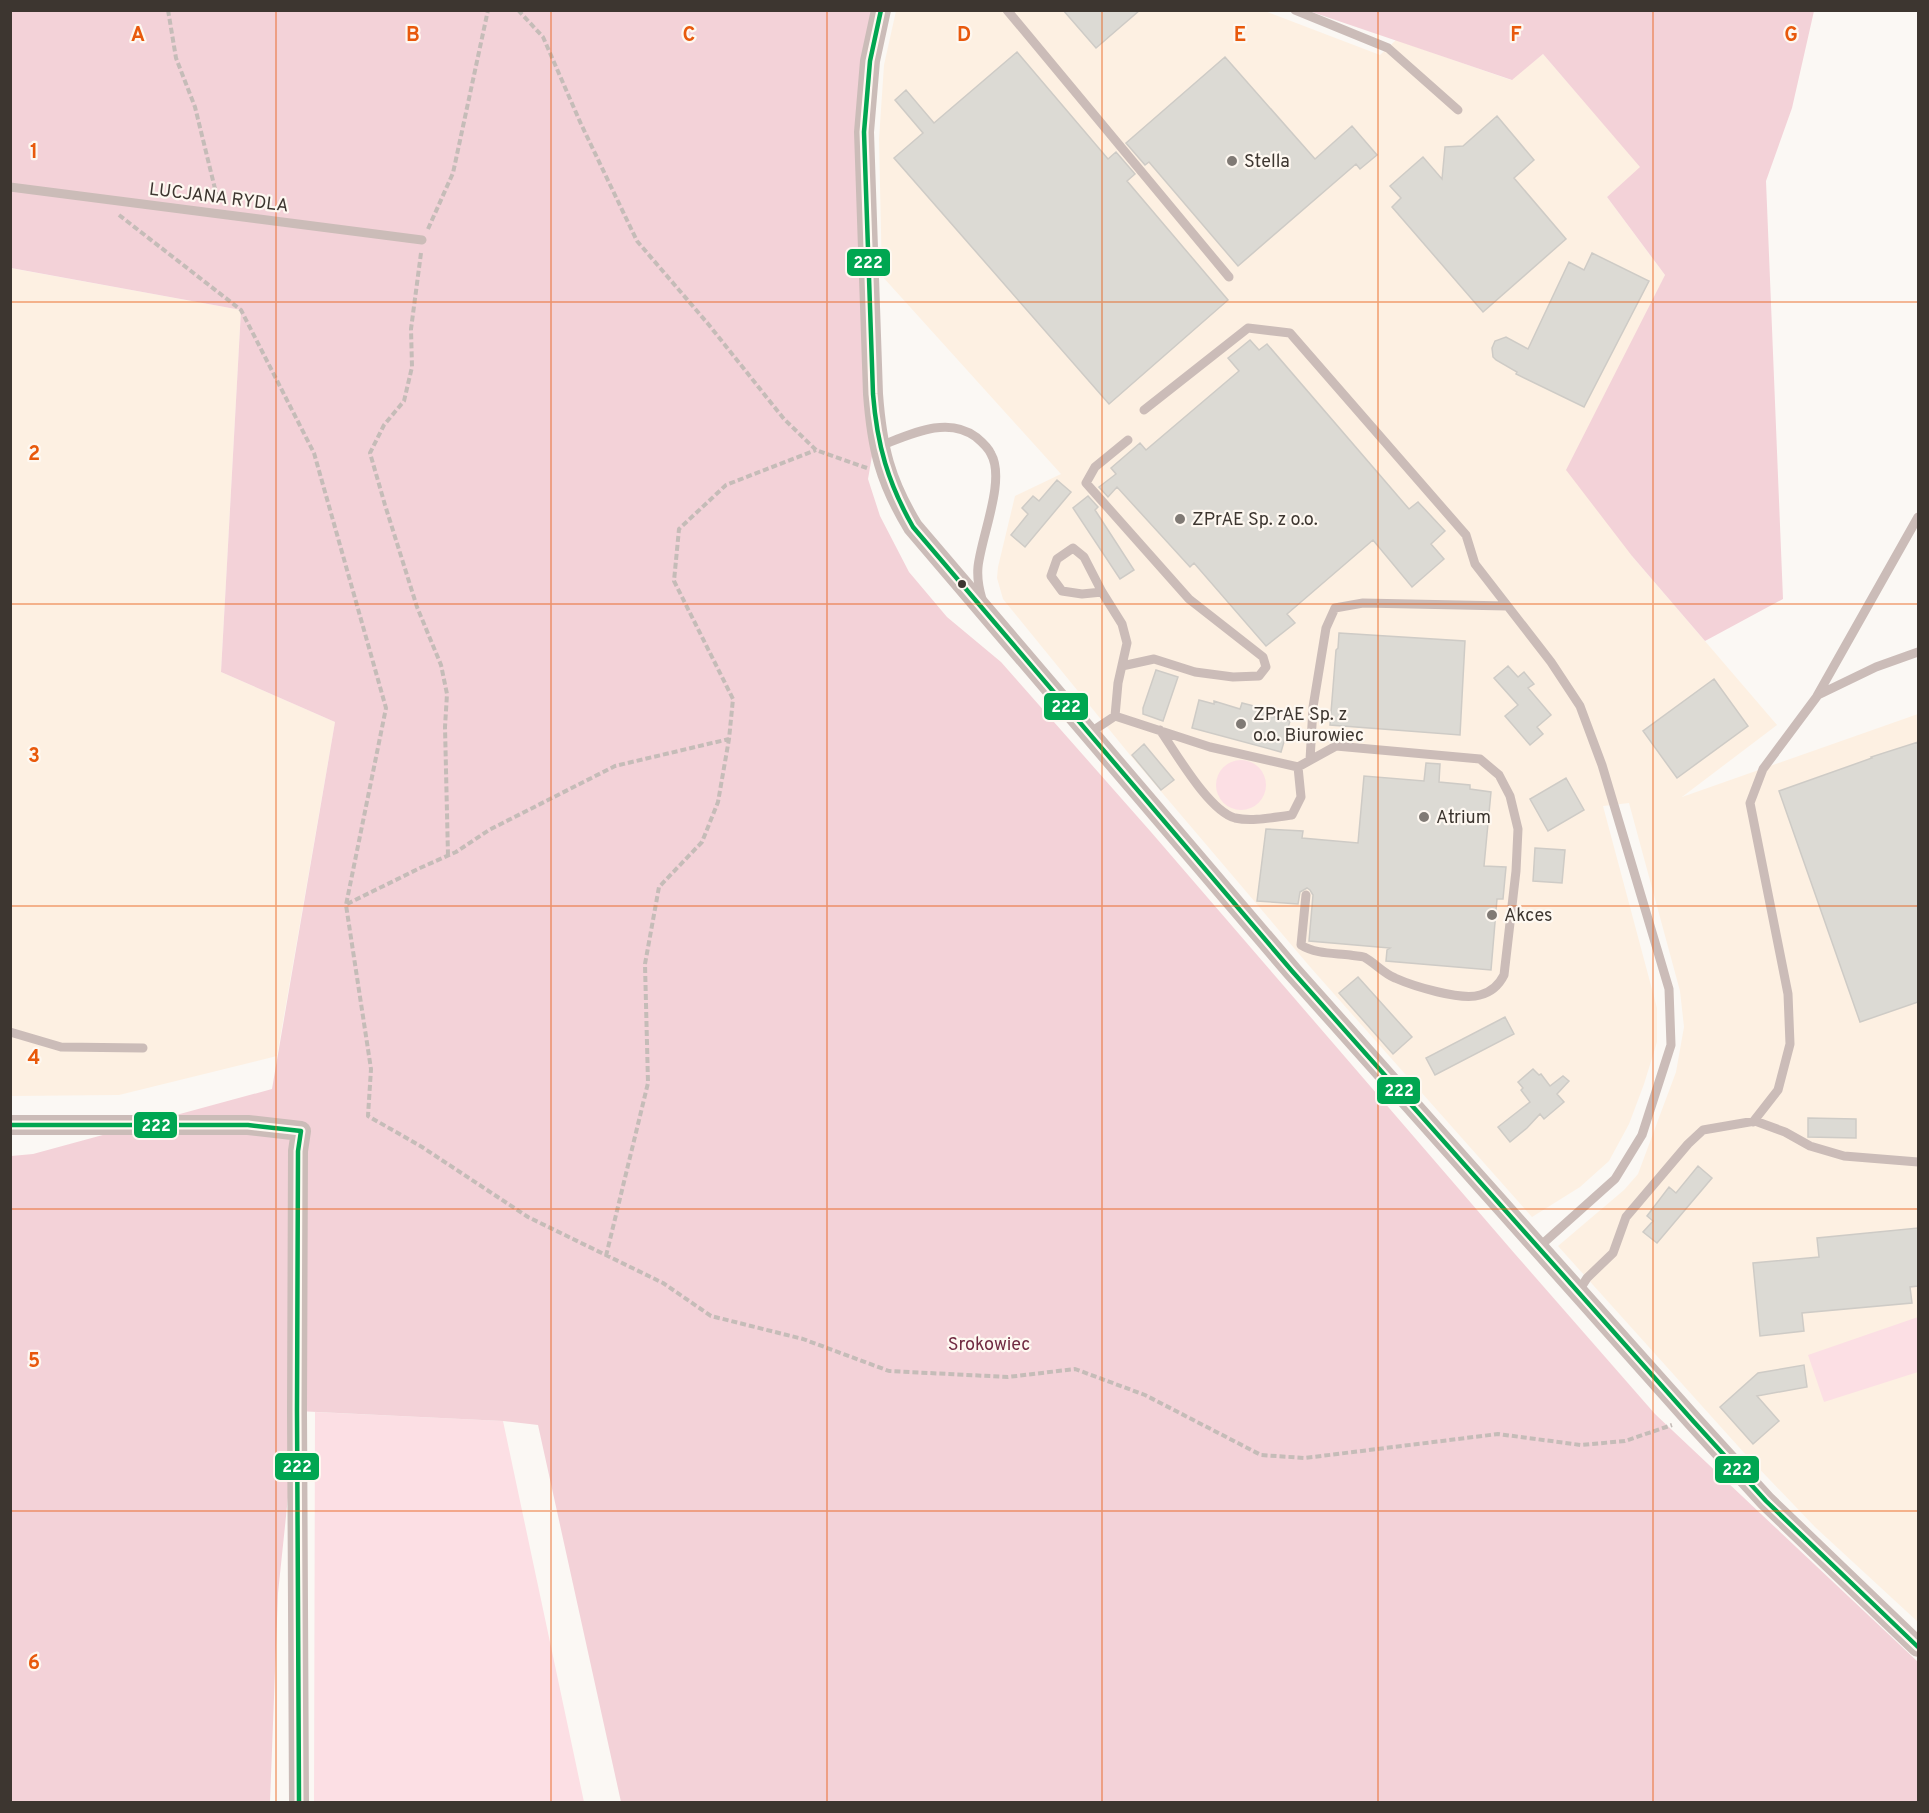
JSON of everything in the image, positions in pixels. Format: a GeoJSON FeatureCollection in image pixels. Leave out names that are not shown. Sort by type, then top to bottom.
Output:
{"type":"FeatureCollection","features":[{"type":"Feature","properties":{"kind":"street"},"geometry":{"type":"LineString","coordinates":[[881,10],[870,61],[864,132],[873,394],[876,433],[887,476],[898,503],[913,527],[1292,971],[1694,1422],[1766,1501],[1918,1647]]}},
{"type":"Feature","properties":{"kind":"street"},"geometry":{"type":"LineString","coordinates":[[10,1125],[248,1125],[301,1131],[298,1151],[297,1411],[299,1803]]}},
{"type":"Feature","properties":{"kind":"lane"},"geometry":{"type":"LineString","coordinates":[[1007,10],[1228,277]]}},
{"type":"Feature","properties":{"kind":"lane"},"geometry":{"type":"LineString","coordinates":[[1295,10],[1388,48],[1458,110]]}},
{"type":"Feature","properties":{"kind":"lane","name":"LUCJANA RYDLA"},"geometry":{"type":"LineString","coordinates":[[10,187],[422,240]]}},
{"type":"Feature","properties":{"kind":"lane"},"geometry":{"type":"LineString","coordinates":[[1144,410],[1248,327],[1290,333],[1466,535],[1475,564],[1551,662],[1580,706],[1602,765],[1669,988],[1671,1045],[1642,1135],[1615,1179],[1539,1247]]}},
{"type":"Feature","properties":{"kind":"lane"},"geometry":{"type":"LineString","coordinates":[[880,446],[919,431],[938,427],[956,428],[969,432],[984,443],[992,455],[996,470],[995,487],[978,566],[978,587],[986,613]]}},
{"type":"Feature","properties":{"kind":"lane"},"geometry":{"type":"LineString","coordinates":[[1122,666],[1154,659],[1195,672],[1233,677],[1260,676],[1266,667],[1263,657],[1189,599],[1086,483],[1095,467],[1128,440]]}},
{"type":"Feature","properties":{"kind":"lane"},"geometry":{"type":"LineString","coordinates":[[1753,1122],[1778,1090],[1790,1044],[1788,994],[1750,803],[1763,769],[1817,696],[1918,517]]}},
{"type":"Feature","properties":{"kind":"lane"},"geometry":{"type":"LineString","coordinates":[[1102,592],[1082,594],[1062,591],[1052,576],[1057,559],[1073,548],[1084,557],[1122,624],[1127,643],[1118,683],[1115,716]]}},
{"type":"Feature","properties":{"kind":"lane"},"geometry":{"type":"LineString","coordinates":[[1310,760],[1313,707],[1326,628],[1335,608],[1363,603],[1507,606]]}},
{"type":"Feature","properties":{"kind":"lane"},"geometry":{"type":"LineString","coordinates":[[1817,696],[1876,667],[1918,652]]}},
{"type":"Feature","properties":{"kind":"lane"},"geometry":{"type":"LineString","coordinates":[[1088,734],[1115,716]]}},
{"type":"Feature","properties":{"kind":"lane"},"geometry":{"type":"LineString","coordinates":[[1115,716],[1210,747],[1298,767],[1336,746],[1480,759],[1499,775],[1510,796],[1518,829],[1516,871],[1504,975],[1491,991],[1478,996],[1432,991],[1394,978],[1363,957],[1310,950],[1301,945],[1306,895]]}},
{"type":"Feature","properties":{"kind":"lane"},"geometry":{"type":"LineString","coordinates":[[1160,730],[1210,801],[1223,813],[1237,818],[1256,819],[1292,815],[1301,797],[1298,767]]}},
{"type":"Feature","properties":{"kind":"lane"},"geometry":{"type":"LineString","coordinates":[[10,1032],[61,1047],[143,1048]]}},
{"type":"Feature","properties":{"kind":"lane"},"geometry":{"type":"LineString","coordinates":[[1578,1292],[1587,1278],[1613,1253],[1626,1217],[1688,1144],[1703,1130],[1753,1122],[1785,1132],[1810,1146],[1844,1156],[1918,1162]]}},
{"type":"Feature","properties":{"kind":"path"},"geometry":{"type":"LineString","coordinates":[[168,10],[176,58],[195,107],[221,214]]}},
{"type":"Feature","properties":{"kind":"path"},"geometry":{"type":"LineString","coordinates":[[448,855],[445,727],[447,694],[441,665],[417,607],[370,453],[384,425],[404,401],[412,367],[411,329],[422,240],[453,173],[488,10]]}},
{"type":"Feature","properties":{"kind":"path"},"geometry":{"type":"LineString","coordinates":[[518,10],[543,37],[581,124],[637,241],[784,418],[816,450],[887,476]]}},
{"type":"Feature","properties":{"kind":"path"},"geometry":{"type":"LineString","coordinates":[[97,198],[241,310],[314,453],[386,708],[346,904],[372,1069],[368,1116],[422,1147],[528,1217],[663,1284],[711,1316],[802,1339],[889,1371],[1008,1377],[1075,1369],[1145,1395],[1261,1455],[1305,1458],[1498,1434],[1581,1445],[1625,1441],[1668,1425],[1694,1422]]}},
{"type":"Feature","properties":{"kind":"path"},"geometry":{"type":"LineString","coordinates":[[606,1256],[648,1083],[645,964],[659,887],[702,842],[718,802],[729,739],[733,699],[674,581],[679,529],[726,485],[816,450]]}},
{"type":"Feature","properties":{"kind":"path"},"geometry":{"type":"LineString","coordinates":[[346,904],[448,855],[489,830],[615,766],[729,739]]}},
{"type":"Feature","properties":{"kind":"shaded area"},"geometry":{"type":"Polygon","coordinates":[[[896,11],[1265,11],[1380,55],[1396,40],[1511,80],[1543,54],[1641,167],[1607,197],[1665,275],[1633,340],[1632,556],[1777,725],[1682,797],[1918,714],[1918,1622],[1815,1527],[1747,1456],[1558,1246],[1624,1190],[1638,1174],[1676,1072],[1684,1027],[1680,991],[1629,803],[1603,806],[1657,1008],[1657,1042],[1629,1124],[1609,1161],[1580,1187],[1532,1217],[1311,968],[1130,755],[1003,599],[997,578],[998,567],[1015,496],[1061,474],[882,276],[879,139],[884,65],[896,11]]]}},
{"type":"Feature","properties":{"kind":"shaded area"},"geometry":{"type":"Polygon","coordinates":[[[10,268],[241,310],[221,672],[335,722],[277,1056],[119,1095],[11,1096],[10,268]]]}},
{"type":"Feature","properties":{"kind":"shaded area"},"geometry":{"type":"Polygon","coordinates":[[[1241,760],[1259,767],[1266,785],[1259,803],[1241,810],[1223,803],[1216,785],[1223,767],[1241,760]]]}},
{"type":"Feature","properties":{"kind":"shaded area"},"geometry":{"type":"Polygon","coordinates":[[[1918,1317],[1918,1372],[1824,1402],[1808,1355],[1918,1317]]]}},
{"type":"Feature","properties":{"kind":"shaded area"},"geometry":{"type":"Polygon","coordinates":[[[315,1412],[503,1421],[584,1802],[314,1802],[315,1412]]]}},
{"type":"Feature","properties":{"kind":"green space","name":"Srokowiec"},"geometry":{"type":"Polygon","coordinates":[[[11,11],[875,11],[866,106],[876,433],[868,479],[880,516],[909,572],[947,617],[1001,662],[1655,1414],[1918,1662],[1918,1802],[621,1802],[538,1425],[503,1421],[297,1411],[278,1593],[270,1802],[11,1802],[11,1156],[33,1154],[272,1089],[335,722],[221,672],[241,310],[11,268],[11,11]]]}},
{"type":"Feature","properties":{"kind":"green space"},"geometry":{"type":"Polygon","coordinates":[[[1309,11],[1814,11],[1792,108],[1766,181],[1783,599],[1705,641],[1632,556],[1566,470],[1665,275],[1607,197],[1640,167],[1543,54],[1512,80],[1309,11]]]}},
{"type":"Feature","properties":{"kind":"building"},"geometry":{"type":"Polygon","coordinates":[[[1063,10],[1140,10],[1096,48],[1063,10]]]}},
{"type":"Feature","properties":{"kind":"building"},"geometry":{"type":"Polygon","coordinates":[[[1017,52],[1108,159],[1116,152],[1135,174],[1127,181],[1228,300],[1109,404],[894,158],[923,133],[895,100],[906,90],[934,123],[1017,52]]]}},
{"type":"Feature","properties":{"kind":"building","name":"Stella"},"geometry":{"type":"Polygon","coordinates":[[[1225,57],[1315,159],[1352,126],[1377,155],[1360,169],[1356,164],[1238,266],[1149,162],[1145,165],[1126,143],[1225,57]]]}},
{"type":"Feature","properties":{"kind":"building"},"geometry":{"type":"Polygon","coordinates":[[[1497,116],[1534,160],[1514,178],[1566,239],[1483,312],[1392,207],[1401,198],[1390,186],[1423,157],[1442,179],[1445,147],[1463,146],[1497,116]]]}},
{"type":"Feature","properties":{"kind":"building"},"geometry":{"type":"Polygon","coordinates":[[[1592,253],[1649,281],[1584,407],[1516,374],[1517,372],[1493,357],[1492,348],[1495,341],[1506,337],[1528,349],[1569,262],[1584,270],[1592,253]]]}},
{"type":"Feature","properties":{"kind":"building"},"geometry":{"type":"Polygon","coordinates":[[[1250,340],[1259,350],[1267,344],[1409,509],[1418,502],[1445,531],[1431,544],[1444,559],[1412,587],[1373,540],[1287,614],[1295,623],[1266,646],[1194,563],[1190,567],[1117,487],[1108,497],[1099,487],[1116,474],[1111,468],[1140,443],[1146,450],[1239,371],[1228,358],[1250,340]]]}},
{"type":"Feature","properties":{"kind":"building"},"geometry":{"type":"Polygon","coordinates":[[[1057,480],[1071,492],[1025,547],[1011,535],[1028,514],[1022,508],[1033,496],[1039,501],[1057,480]]]}},
{"type":"Feature","properties":{"kind":"building"},"geometry":{"type":"Polygon","coordinates":[[[1088,496],[1098,507],[1095,510],[1134,570],[1120,579],[1073,508],[1088,496]]]}},
{"type":"Feature","properties":{"kind":"building"},"geometry":{"type":"Polygon","coordinates":[[[1339,633],[1465,641],[1460,735],[1330,725],[1339,633]]]}},
{"type":"Feature","properties":{"kind":"building"},"geometry":{"type":"Polygon","coordinates":[[[1508,666],[1518,677],[1524,672],[1534,684],[1528,688],[1551,715],[1537,727],[1543,734],[1530,745],[1505,716],[1518,705],[1494,678],[1508,666]]]}},
{"type":"Feature","properties":{"kind":"building"},"geometry":{"type":"Polygon","coordinates":[[[1156,670],[1178,677],[1163,721],[1143,714],[1156,670]]]}},
{"type":"Feature","properties":{"kind":"building"},"geometry":{"type":"Polygon","coordinates":[[[1714,679],[1748,726],[1677,778],[1643,731],[1714,679]]]}},
{"type":"Feature","properties":{"kind":"building","name":"ZPrAE Sp. z o.o. Biurowiec"},"geometry":{"type":"Polygon","coordinates":[[[1199,700],[1214,704],[1214,701],[1240,709],[1242,703],[1273,711],[1271,716],[1290,721],[1281,752],[1192,728],[1199,700]]]}},
{"type":"Feature","properties":{"kind":"building"},"geometry":{"type":"Polygon","coordinates":[[[1918,742],[1918,1002],[1860,1022],[1779,791],[1918,742]]]}},
{"type":"Feature","properties":{"kind":"building"},"geometry":{"type":"Polygon","coordinates":[[[1144,744],[1174,780],[1161,790],[1132,755],[1144,744]]]}},
{"type":"Feature","properties":{"kind":"building"},"geometry":{"type":"Polygon","coordinates":[[[1426,763],[1440,764],[1439,782],[1470,785],[1470,789],[1491,792],[1484,866],[1506,867],[1503,899],[1497,899],[1491,970],[1386,961],[1387,950],[1390,948],[1309,941],[1313,895],[1307,888],[1300,892],[1298,904],[1257,901],[1266,829],[1303,831],[1302,838],[1358,843],[1364,776],[1424,781],[1426,763]]]}},
{"type":"Feature","properties":{"kind":"building"},"geometry":{"type":"Polygon","coordinates":[[[1566,778],[1584,810],[1548,831],[1530,799],[1566,778]]]}},
{"type":"Feature","properties":{"kind":"building"},"geometry":{"type":"Polygon","coordinates":[[[1535,848],[1565,850],[1562,883],[1533,881],[1535,848]]]}},
{"type":"Feature","properties":{"kind":"building"},"geometry":{"type":"Polygon","coordinates":[[[1358,977],[1412,1037],[1393,1054],[1339,993],[1358,977]]]}},
{"type":"Feature","properties":{"kind":"building"},"geometry":{"type":"Polygon","coordinates":[[[1505,1017],[1514,1034],[1435,1075],[1426,1058],[1505,1017]]]}},
{"type":"Feature","properties":{"kind":"building"},"geometry":{"type":"Polygon","coordinates":[[[1533,1069],[1539,1075],[1541,1074],[1550,1086],[1563,1076],[1569,1081],[1557,1094],[1564,1102],[1544,1119],[1540,1114],[1510,1142],[1498,1127],[1530,1102],[1518,1082],[1533,1069]]]}},
{"type":"Feature","properties":{"kind":"building"},"geometry":{"type":"Polygon","coordinates":[[[1808,1118],[1856,1119],[1856,1138],[1808,1137],[1808,1118]]]}},
{"type":"Feature","properties":{"kind":"building"},"geometry":{"type":"Polygon","coordinates":[[[1698,1166],[1712,1178],[1657,1243],[1643,1232],[1653,1221],[1647,1216],[1669,1187],[1676,1193],[1698,1166]]]}},
{"type":"Feature","properties":{"kind":"building"},"geometry":{"type":"Polygon","coordinates":[[[1918,1228],[1918,1286],[1910,1287],[1912,1303],[1802,1313],[1804,1331],[1760,1336],[1753,1263],[1819,1257],[1817,1238],[1918,1228]]]}},
{"type":"Feature","properties":{"kind":"building"},"geometry":{"type":"Polygon","coordinates":[[[1804,1365],[1807,1387],[1757,1396],[1779,1421],[1753,1444],[1720,1407],[1758,1373],[1804,1365]]]}},
{"type":"Feature","properties":{"kind":"transit line","name":"222"},"geometry":{"type":"LineString","coordinates":[[881,10],[870,61],[864,132],[873,394],[877,430],[885,463],[890,479],[913,527],[1292,971],[1694,1422],[1766,1501],[1918,1647]]}},
{"type":"Feature","properties":{"kind":"transit line","name":"222"},"geometry":{"type":"LineString","coordinates":[[10,1125],[248,1125],[301,1131]]}},
{"type":"Feature","properties":{"kind":"transit line","name":"222"},"geometry":{"type":"LineString","coordinates":[[299,1802],[297,1411],[298,1151],[301,1131]]}},
{"type":"Feature","properties":{"kind":"place","name":"Stella"},"geometry":{"type":"Point","coordinates":[1232,161]}},
{"type":"Feature","properties":{"kind":"place","name":"ZPrAE Sp. z o.o."},"geometry":{"type":"Point","coordinates":[1180,519]}},
{"type":"Feature","properties":{"kind":"place","name":"ZPrAE Sp. z o.o. Biurowiec"},"geometry":{"type":"Point","coordinates":[1241,724]}},
{"type":"Feature","properties":{"kind":"place","name":"Atrium"},"geometry":{"type":"Point","coordinates":[1424,817]}},
{"type":"Feature","properties":{"kind":"place","name":"Akces"},"geometry":{"type":"Point","coordinates":[1492,915]}}]}
